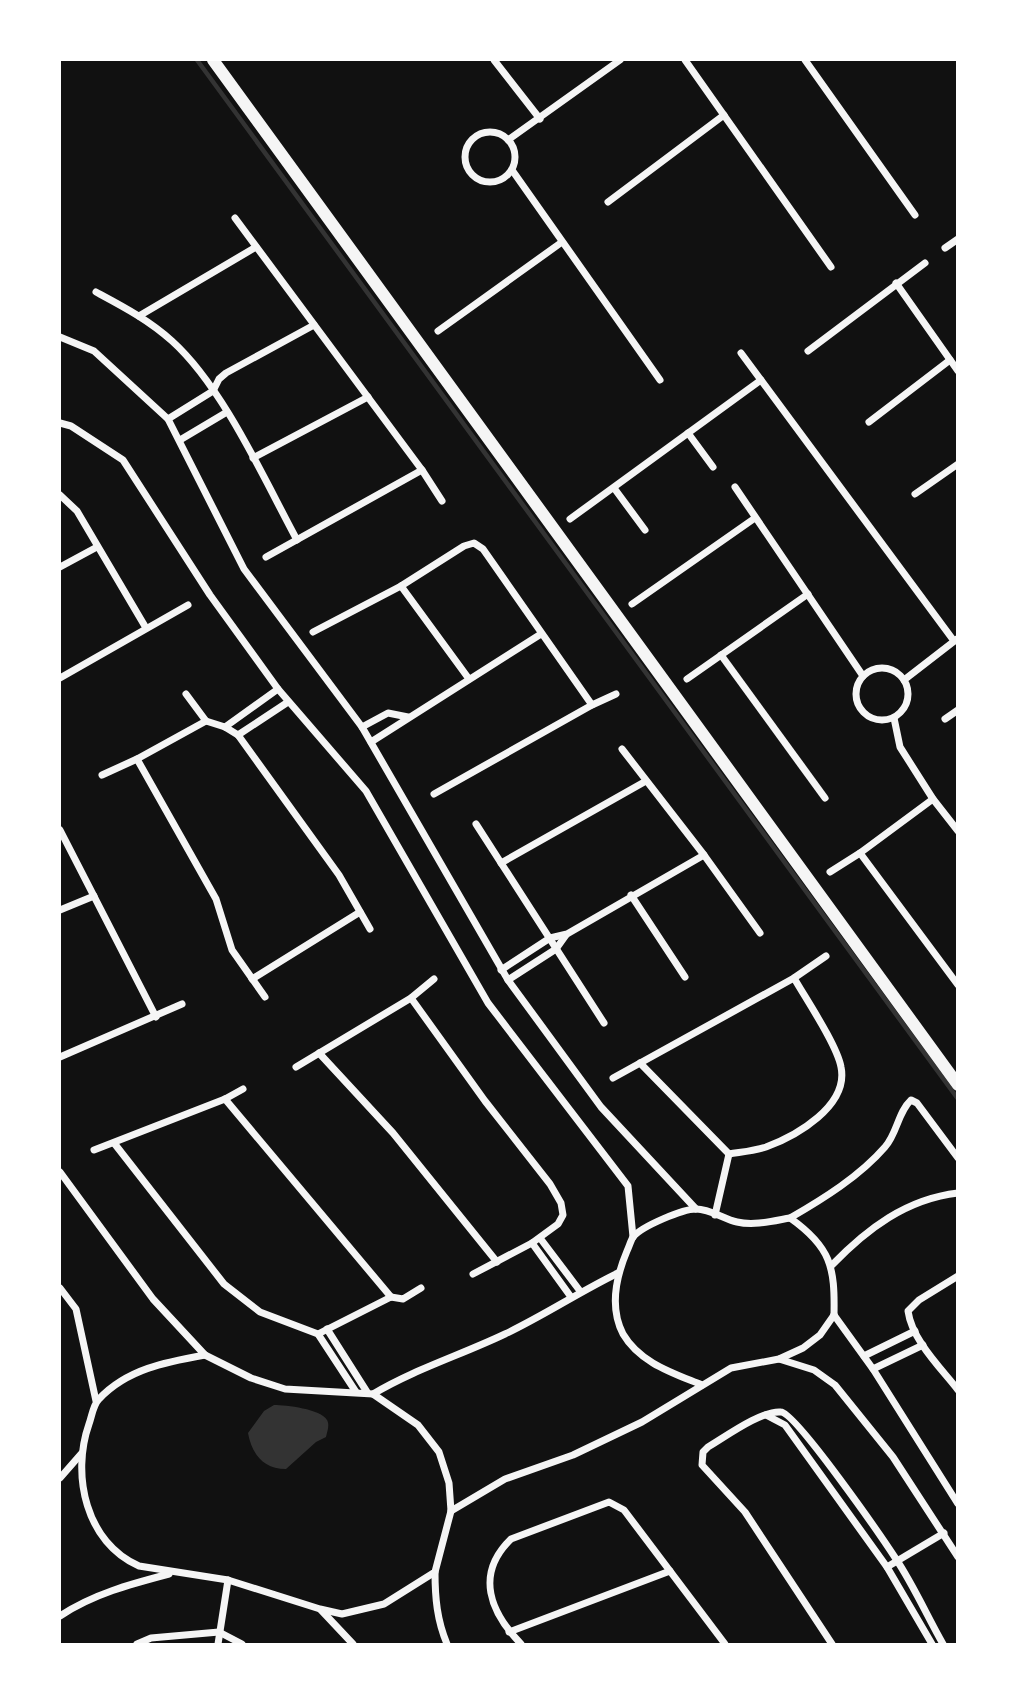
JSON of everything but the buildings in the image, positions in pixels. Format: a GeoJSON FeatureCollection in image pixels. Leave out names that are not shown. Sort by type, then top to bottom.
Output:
{"type":"FeatureCollection","features":[{"type":"Feature","properties":{"kind":"main road"},"geometry":{"type":"LineString","coordinates":[[213,60],[957,1085]]}},
{"type":"Feature","properties":{"kind":"street"},"geometry":{"type":"LineString","coordinates":[[494,60],[540,118]]}},
{"type":"Feature","properties":{"kind":"street"},"geometry":{"type":"LineString","coordinates":[[508,140],[620,60]]}},
{"type":"Feature","properties":{"kind":"street"},"geometry":{"type":"LineString","coordinates":[[685,60],[831,267]]}},
{"type":"Feature","properties":{"kind":"street"},"geometry":{"type":"LineString","coordinates":[[805,60],[915,215]]}},
{"type":"Feature","properties":{"kind":"street"},"geometry":{"type":"LineString","coordinates":[[608,202],[724,115]]}},
{"type":"Feature","properties":{"kind":"street"},"geometry":{"type":"LineString","coordinates":[[494,132],[508,140],[515,155],[512,170],[506,177],[491,183],[475,178],[465,164],[466,148],[477,135],[494,132]]}},
{"type":"Feature","properties":{"kind":"street"},"geometry":{"type":"LineString","coordinates":[[512,170],[660,380]]}},
{"type":"Feature","properties":{"kind":"street"},"geometry":{"type":"LineString","coordinates":[[235,218],[422,470],[442,501]]}},
{"type":"Feature","properties":{"kind":"street"},"geometry":{"type":"LineString","coordinates":[[945,248],[957,239]]}},
{"type":"Feature","properties":{"kind":"street"},"geometry":{"type":"LineString","coordinates":[[438,331],[562,242]]}},
{"type":"Feature","properties":{"kind":"street"},"geometry":{"type":"LineString","coordinates":[[139,316],[256,247]]}},
{"type":"Feature","properties":{"kind":"street"},"geometry":{"type":"LineString","coordinates":[[808,351],[925,263]]}},
{"type":"Feature","properties":{"kind":"street"},"geometry":{"type":"LineString","coordinates":[[896,283],[957,371]]}},
{"type":"Feature","properties":{"kind":"street"},"geometry":{"type":"LineString","coordinates":[[96,292],[139,316],[171,340],[189,358],[227,412],[297,540]]}},
{"type":"Feature","properties":{"kind":"street"},"geometry":{"type":"LineString","coordinates":[[168,419],[213,391],[219,379],[226,373],[314,325]]}},
{"type":"Feature","properties":{"kind":"street"},"geometry":{"type":"LineString","coordinates":[[60,337],[94,351],[168,419],[244,569],[362,727],[501,970],[601,1107],[696,1209],[740,1223],[755,1224],[790,1218],[824,1197],[886,1146],[911,1100],[917,1103],[957,1158]]}},
{"type":"Feature","properties":{"kind":"street"},"geometry":{"type":"LineString","coordinates":[[741,353],[956,640],[904,680]]}},
{"type":"Feature","properties":{"kind":"street"},"geometry":{"type":"LineString","coordinates":[[869,422],[950,360]]}},
{"type":"Feature","properties":{"kind":"street"},"geometry":{"type":"LineString","coordinates":[[570,519],[761,380]]}},
{"type":"Feature","properties":{"kind":"street"},"geometry":{"type":"LineString","coordinates":[[253,458],[368,397]]}},
{"type":"Feature","properties":{"kind":"street"},"geometry":{"type":"LineString","coordinates":[[180,440],[227,412]]}},
{"type":"Feature","properties":{"kind":"street"},"geometry":{"type":"LineString","coordinates":[[60,423],[71,426],[123,460],[210,595],[278,689],[366,791],[488,1003],[628,1186],[633,1237],[618,1273],[615,1293],[617,1315],[623,1333],[634,1348],[653,1364],[702,1385]]}},
{"type":"Feature","properties":{"kind":"street"},"geometry":{"type":"LineString","coordinates":[[688,433],[713,467]]}},
{"type":"Feature","properties":{"kind":"street"},"geometry":{"type":"LineString","coordinates":[[915,494],[957,464]]}},
{"type":"Feature","properties":{"kind":"street"},"geometry":{"type":"LineString","coordinates":[[266,557],[422,470]]}},
{"type":"Feature","properties":{"kind":"street"},"geometry":{"type":"LineString","coordinates":[[735,487],[863,676]]}},
{"type":"Feature","properties":{"kind":"street"},"geometry":{"type":"LineString","coordinates":[[614,488],[645,530]]}},
{"type":"Feature","properties":{"kind":"street"},"geometry":{"type":"LineString","coordinates":[[60,495],[77,511],[146,628]]}},
{"type":"Feature","properties":{"kind":"street"},"geometry":{"type":"LineString","coordinates":[[632,604],[755,518]]}},
{"type":"Feature","properties":{"kind":"street"},"geometry":{"type":"LineString","coordinates":[[313,632],[401,586],[464,546],[474,543],[483,549],[592,705]]}},
{"type":"Feature","properties":{"kind":"street"},"geometry":{"type":"LineString","coordinates":[[60,566],[97,547]]}},
{"type":"Feature","properties":{"kind":"street"},"geometry":{"type":"LineString","coordinates":[[401,586],[469,678]]}},
{"type":"Feature","properties":{"kind":"street"},"geometry":{"type":"LineString","coordinates":[[687,679],[808,594]]}},
{"type":"Feature","properties":{"kind":"street"},"geometry":{"type":"LineString","coordinates":[[60,678],[188,605]]}},
{"type":"Feature","properties":{"kind":"street"},"geometry":{"type":"LineString","coordinates":[[371,742],[541,635]]}},
{"type":"Feature","properties":{"kind":"street"},"geometry":{"type":"LineString","coordinates":[[721,655],[825,798]]}},
{"type":"Feature","properties":{"kind":"street"},"geometry":{"type":"LineString","coordinates":[[880,668],[889,669],[904,680],[908,699],[904,709],[894,718],[877,720],[866,716],[859,707],[856,696],[863,676],[880,668]]}},
{"type":"Feature","properties":{"kind":"street"},"geometry":{"type":"LineString","coordinates":[[225,727],[278,689]]}},
{"type":"Feature","properties":{"kind":"street"},"geometry":{"type":"LineString","coordinates":[[186,694],[206,721],[225,727],[238,736],[339,875],[370,929]]}},
{"type":"Feature","properties":{"kind":"street"},"geometry":{"type":"LineString","coordinates":[[434,794],[616,694]]}},
{"type":"Feature","properties":{"kind":"street"},"geometry":{"type":"LineString","coordinates":[[238,736],[288,702]]}},
{"type":"Feature","properties":{"kind":"street"},"geometry":{"type":"LineString","coordinates":[[945,719],[957,710]]}},
{"type":"Feature","properties":{"kind":"street"},"geometry":{"type":"LineString","coordinates":[[362,727],[388,713],[408,717]]}},
{"type":"Feature","properties":{"kind":"street"},"geometry":{"type":"LineString","coordinates":[[894,718],[900,747],[957,831]]}},
{"type":"Feature","properties":{"kind":"street"},"geometry":{"type":"LineString","coordinates":[[103,775],[206,721]]}},
{"type":"Feature","properties":{"kind":"street"},"geometry":{"type":"LineString","coordinates":[[622,749],[760,933]]}},
{"type":"Feature","properties":{"kind":"street"},"geometry":{"type":"LineString","coordinates":[[137,759],[216,899],[232,950],[265,997]]}},
{"type":"Feature","properties":{"kind":"street"},"geometry":{"type":"LineString","coordinates":[[501,863],[646,781]]}},
{"type":"Feature","properties":{"kind":"street"},"geometry":{"type":"LineString","coordinates":[[830,872],[933,799]]}},
{"type":"Feature","properties":{"kind":"street"},"geometry":{"type":"LineString","coordinates":[[476,824],[604,1023]]}},
{"type":"Feature","properties":{"kind":"street"},"geometry":{"type":"LineString","coordinates":[[60,830],[156,1017]]}},
{"type":"Feature","properties":{"kind":"street"},"geometry":{"type":"LineString","coordinates":[[860,853],[957,985]]}},
{"type":"Feature","properties":{"kind":"street"},"geometry":{"type":"LineString","coordinates":[[501,970],[550,938],[566,934],[704,855]]}},
{"type":"Feature","properties":{"kind":"street"},"geometry":{"type":"LineString","coordinates":[[631,895],[685,977]]}},
{"type":"Feature","properties":{"kind":"street"},"geometry":{"type":"LineString","coordinates":[[60,910],[93,896]]}},
{"type":"Feature","properties":{"kind":"street"},"geometry":{"type":"LineString","coordinates":[[252,979],[360,912]]}},
{"type":"Feature","properties":{"kind":"street"},"geometry":{"type":"LineString","coordinates":[[508,980],[556,949],[566,934]]}},
{"type":"Feature","properties":{"kind":"street"},"geometry":{"type":"LineString","coordinates":[[613,1078],[794,978],[826,956]]}},
{"type":"Feature","properties":{"kind":"street"},"geometry":{"type":"LineString","coordinates":[[729,1154],[763,1148],[800,1129],[826,1109],[838,1092],[842,1080],[838,1056],[794,978]]}},
{"type":"Feature","properties":{"kind":"street"},"geometry":{"type":"LineString","coordinates":[[296,1067],[411,998],[434,979]]}},
{"type":"Feature","properties":{"kind":"street"},"geometry":{"type":"LineString","coordinates":[[411,998],[485,1101],[558,1195],[563,1215],[561,1220],[540,1238],[473,1274]]}},
{"type":"Feature","properties":{"kind":"street"},"geometry":{"type":"LineString","coordinates":[[60,1057],[182,1004]]}},
{"type":"Feature","properties":{"kind":"street"},"geometry":{"type":"LineString","coordinates":[[319,1053],[393,1133],[498,1262]]}},
{"type":"Feature","properties":{"kind":"street"},"geometry":{"type":"LineString","coordinates":[[640,1063],[729,1154]]}},
{"type":"Feature","properties":{"kind":"street"},"geometry":{"type":"LineString","coordinates":[[94,1150],[225,1099],[243,1088]]}},
{"type":"Feature","properties":{"kind":"street"},"geometry":{"type":"LineString","coordinates":[[225,1099],[391,1297]]}},
{"type":"Feature","properties":{"kind":"street"},"geometry":{"type":"LineString","coordinates":[[114,1143],[224,1284],[260,1312],[318,1334],[356,1392]]}},
{"type":"Feature","properties":{"kind":"street"},"geometry":{"type":"LineString","coordinates":[[715,1215],[729,1154]]}},
{"type":"Feature","properties":{"kind":"street"},"geometry":{"type":"LineString","coordinates":[[60,1172],[153,1299],[205,1355],[251,1378],[285,1389],[370,1393],[505,1334],[580,1291],[618,1273]]}},
{"type":"Feature","properties":{"kind":"street"},"geometry":{"type":"LineString","coordinates":[[832,1265],[881,1222],[908,1206],[929,1198],[957,1193]]}},
{"type":"Feature","properties":{"kind":"street"},"geometry":{"type":"LineString","coordinates":[[633,1237],[660,1219],[696,1209]]}},
{"type":"Feature","properties":{"kind":"street"},"geometry":{"type":"LineString","coordinates":[[451,1511],[505,1479],[573,1455],[642,1422],[731,1368],[779,1359],[811,1343],[827,1328],[834,1315],[832,1265],[814,1239],[790,1218]]}},
{"type":"Feature","properties":{"kind":"street"},"geometry":{"type":"LineString","coordinates":[[540,1238],[580,1291]]}},
{"type":"Feature","properties":{"kind":"street"},"geometry":{"type":"LineString","coordinates":[[532,1243],[571,1297]]}},
{"type":"Feature","properties":{"kind":"street"},"geometry":{"type":"LineString","coordinates":[[957,1276],[912,1305],[908,1311],[910,1322],[923,1345],[957,1390]]}},
{"type":"Feature","properties":{"kind":"street"},"geometry":{"type":"LineString","coordinates":[[60,1288],[76,1309],[96,1401],[81,1454],[84,1493],[95,1525],[104,1539],[125,1560],[139,1566],[174,1573],[228,1580],[342,1614],[384,1604],[435,1572]]}},
{"type":"Feature","properties":{"kind":"street"},"geometry":{"type":"LineString","coordinates":[[318,1334],[391,1297],[403,1298],[421,1288]]}},
{"type":"Feature","properties":{"kind":"street"},"geometry":{"type":"LineString","coordinates":[[834,1315],[864,1356],[957,1504]]}},
{"type":"Feature","properties":{"kind":"street"},"geometry":{"type":"LineString","coordinates":[[327,1329],[370,1393],[418,1425],[433,1444],[447,1475],[451,1511],[435,1572],[436,1603],[447,1644]]}},
{"type":"Feature","properties":{"kind":"street"},"geometry":{"type":"LineString","coordinates":[[864,1356],[915,1331]]}},
{"type":"Feature","properties":{"kind":"street"},"geometry":{"type":"LineString","coordinates":[[873,1370],[923,1345]]}},
{"type":"Feature","properties":{"kind":"street"},"geometry":{"type":"LineString","coordinates":[[96,1401],[122,1380],[148,1367],[205,1355]]}},
{"type":"Feature","properties":{"kind":"street"},"geometry":{"type":"LineString","coordinates":[[779,1359],[814,1370],[835,1385],[883,1442],[957,1557]]}},
{"type":"Feature","properties":{"kind":"street"},"geometry":{"type":"LineString","coordinates":[[832,1644],[746,1512],[704,1471],[702,1465],[703,1452],[708,1447],[765,1415],[786,1413],[807,1436],[897,1561],[943,1644]]}},
{"type":"Feature","properties":{"kind":"street"},"geometry":{"type":"LineString","coordinates":[[765,1415],[785,1425],[887,1567],[932,1644]]}},
{"type":"Feature","properties":{"kind":"street"},"geometry":{"type":"LineString","coordinates":[[60,1478],[81,1454]]}},
{"type":"Feature","properties":{"kind":"street"},"geometry":{"type":"LineString","coordinates":[[521,1644],[509,1632],[494,1608],[490,1588],[491,1568],[499,1550],[511,1539],[609,1503],[624,1510],[721,1643]]}},
{"type":"Feature","properties":{"kind":"street"},"geometry":{"type":"LineString","coordinates":[[887,1567],[944,1533]]}},
{"type":"Feature","properties":{"kind":"street"},"geometry":{"type":"LineString","coordinates":[[509,1632],[670,1571]]}},
{"type":"Feature","properties":{"kind":"street"},"geometry":{"type":"LineString","coordinates":[[60,1616],[73,1607],[123,1586],[174,1573]]}},
{"type":"Feature","properties":{"kind":"street"},"geometry":{"type":"LineString","coordinates":[[218,1644],[228,1580]]}},
{"type":"Feature","properties":{"kind":"street"},"geometry":{"type":"LineString","coordinates":[[320,1609],[353,1644]]}},
{"type":"Feature","properties":{"kind":"street"},"geometry":{"type":"LineString","coordinates":[[137,1644],[151,1638],[219,1632],[242,1644]]}},
{"type":"Feature","properties":{"kind":"shaded area"},"geometry":{"type":"Polygon","coordinates":[[[274,1405],[311,1410],[328,1422],[326,1437],[316,1442],[286,1469],[271,1466],[260,1459],[252,1447],[248,1433],[264,1411],[274,1405]]]}},
{"type":"Feature","properties":{"kind":"waterway"},"geometry":{"type":"LineString","coordinates":[[197,60],[958,1099]]}}]}
